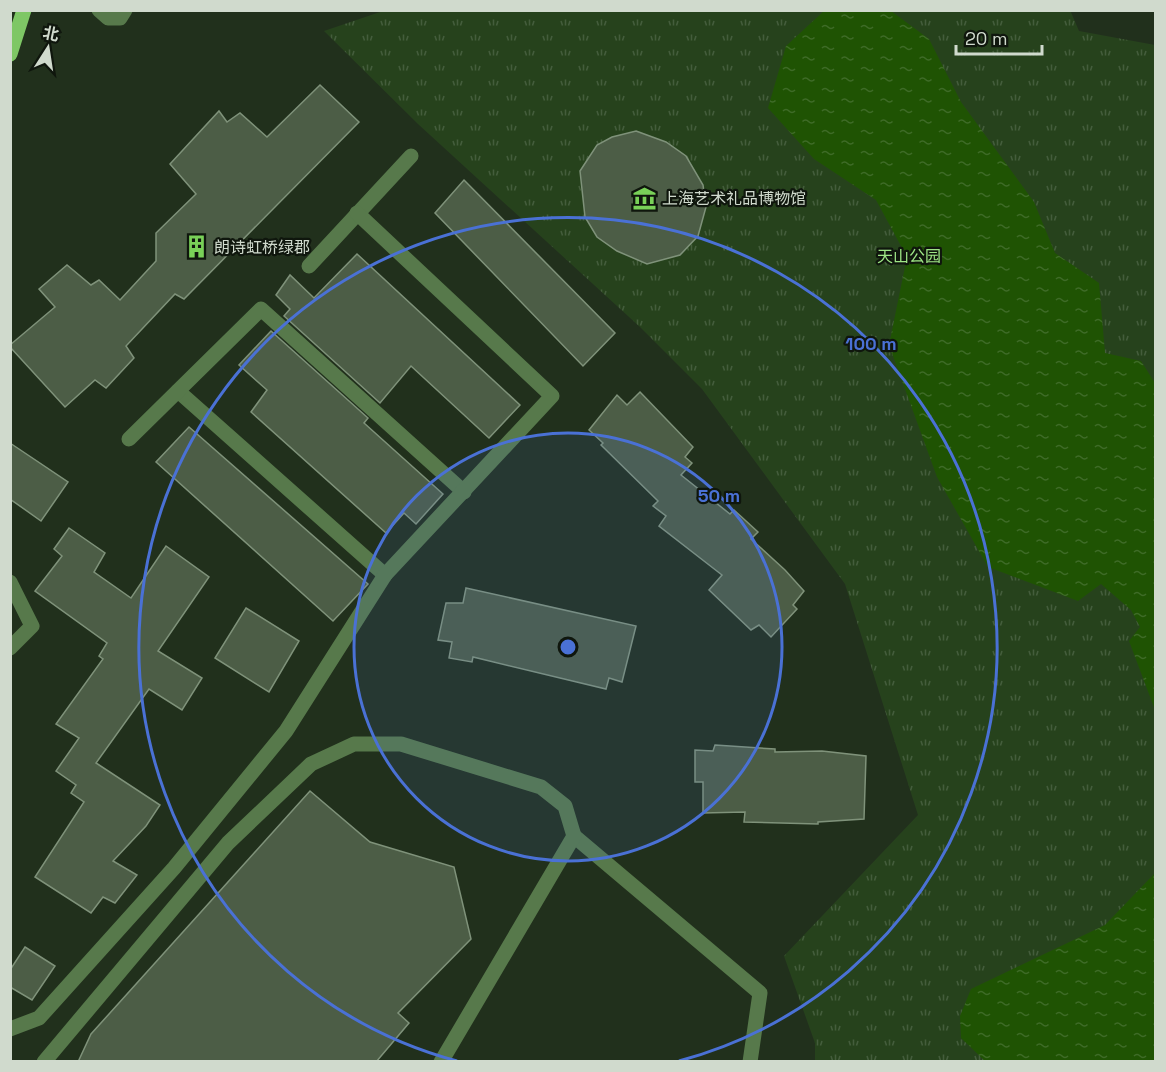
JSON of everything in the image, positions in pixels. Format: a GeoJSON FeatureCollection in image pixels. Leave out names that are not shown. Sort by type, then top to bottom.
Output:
{"type":"FeatureCollection","features":[{"type":"Feature","properties":{"kind":"main road"},"geometry":{"type":"LineString","coordinates":[[10,54],[24,10]]}},
{"type":"Feature","properties":{"kind":"lane"},"geometry":{"type":"LineString","coordinates":[[99,10],[108,18],[120,18],[125,10]]}},
{"type":"Feature","properties":{"kind":"lane"},"geometry":{"type":"LineString","coordinates":[[309,266],[411,156]]}},
{"type":"Feature","properties":{"kind":"lane"},"geometry":{"type":"LineString","coordinates":[[10,1029],[39,1018],[174,868],[286,730],[385,574],[552,396],[357,213]]}},
{"type":"Feature","properties":{"kind":"lane"},"geometry":{"type":"LineString","coordinates":[[129,439],[261,309],[464,492]]}},
{"type":"Feature","properties":{"kind":"lane"},"geometry":{"type":"LineString","coordinates":[[177,392],[385,574]]}},
{"type":"Feature","properties":{"kind":"lane"},"geometry":{"type":"LineString","coordinates":[[10,582],[33,626],[10,648]]}},
{"type":"Feature","properties":{"kind":"lane"},"geometry":{"type":"LineString","coordinates":[[44,1062],[228,843],[311,764],[354,744],[401,744],[541,787],[565,806],[574,836],[760,993],[750,1062]]}},
{"type":"Feature","properties":{"kind":"lane"},"geometry":{"type":"LineString","coordinates":[[441,1062],[574,836]]}},
{"type":"Feature","properties":{"kind":"green space","name":"天山公园"},"geometry":{"type":"Polygon","coordinates":[[[386,10],[1070,10],[1079,31],[1155,45],[1155,1061],[815,1061],[815,1043],[784,956],[918,815],[845,584],[702,389],[640,327],[418,124],[324,31],[386,10]]]}},
{"type":"Feature","properties":{"kind":"water"},"geometry":{"type":"Polygon","coordinates":[[[825,10],[891,11],[929,39],[961,102],[1034,202],[1055,253],[1099,283],[1105,353],[1141,361],[1155,383],[1155,710],[1129,641],[1140,627],[1131,610],[1101,584],[1078,601],[988,567],[937,477],[889,345],[907,257],[876,200],[814,159],[768,108],[786,46],[825,10]]]}},
{"type":"Feature","properties":{"kind":"water"},"geometry":{"type":"Polygon","coordinates":[[[1155,873],[1155,1061],[985,1061],[961,1038],[960,1016],[971,989],[1105,925],[1155,873]]]}},
{"type":"Feature","properties":{"kind":"building","name":"朗诗虹桥绿郡"},"geometry":{"type":"Polygon","coordinates":[[[320,85],[359,122],[184,299],[175,294],[126,346],[134,358],[106,388],[95,380],[65,407],[10,347],[55,307],[39,289],[67,265],[91,285],[99,280],[120,300],[156,261],[156,233],[196,194],[170,164],[219,111],[227,122],[240,113],[267,137],[320,85]]]}},
{"type":"Feature","properties":{"kind":"building","name":"上海艺术礼品博物馆"},"geometry":{"type":"Polygon","coordinates":[[[636,131],[666,142],[686,156],[703,185],[706,207],[698,236],[680,255],[647,264],[617,251],[597,237],[585,217],[580,171],[597,145],[612,137],[636,131]]]}},
{"type":"Feature","properties":{"kind":"building"},"geometry":{"type":"Polygon","coordinates":[[[464,180],[615,333],[583,366],[435,213],[464,180]]]}},
{"type":"Feature","properties":{"kind":"building"},"geometry":{"type":"Polygon","coordinates":[[[357,254],[520,405],[489,438],[411,366],[380,403],[284,316],[290,309],[276,295],[290,275],[314,298],[357,254]]]}},
{"type":"Feature","properties":{"kind":"building"},"geometry":{"type":"Polygon","coordinates":[[[271,331],[368,418],[364,423],[443,494],[416,524],[404,513],[386,533],[251,412],[267,390],[239,365],[271,331]]]}},
{"type":"Feature","properties":{"kind":"building"},"geometry":{"type":"Polygon","coordinates":[[[640,392],[693,447],[685,457],[692,463],[681,475],[730,514],[734,510],[758,532],[751,539],[804,591],[793,605],[797,609],[771,637],[759,625],[751,630],[709,590],[722,575],[659,526],[666,516],[653,506],[658,501],[601,445],[603,443],[589,430],[617,395],[627,405],[640,392]]]}},
{"type":"Feature","properties":{"kind":"building"},"geometry":{"type":"Polygon","coordinates":[[[189,427],[368,584],[333,621],[156,462],[189,427]]]}},
{"type":"Feature","properties":{"kind":"building"},"geometry":{"type":"Polygon","coordinates":[[[10,443],[68,482],[41,521],[10,499],[10,443]]]}},
{"type":"Feature","properties":{"kind":"building"},"geometry":{"type":"Polygon","coordinates":[[[69,528],[105,553],[94,572],[131,598],[166,546],[209,577],[158,651],[202,678],[182,710],[149,689],[96,763],[160,805],[146,826],[113,861],[137,875],[115,903],[103,897],[91,913],[35,877],[84,802],[71,793],[76,785],[56,771],[79,738],[56,724],[103,659],[99,656],[107,643],[35,591],[62,556],[54,549],[69,528]]]}},
{"type":"Feature","properties":{"kind":"building"},"geometry":{"type":"Polygon","coordinates":[[[466,588],[636,626],[622,682],[609,678],[606,689],[473,657],[472,662],[449,658],[452,642],[438,640],[446,603],[463,603],[466,588]]]}},
{"type":"Feature","properties":{"kind":"building"},"geometry":{"type":"Polygon","coordinates":[[[246,608],[299,641],[269,692],[215,658],[246,608]]]}},
{"type":"Feature","properties":{"kind":"building"},"geometry":{"type":"Polygon","coordinates":[[[715,745],[775,749],[775,752],[822,751],[866,756],[864,819],[818,822],[818,824],[744,822],[745,812],[703,813],[703,782],[695,782],[695,750],[713,751],[715,745]]]}},
{"type":"Feature","properties":{"kind":"building"},"geometry":{"type":"Polygon","coordinates":[[[310,791],[370,842],[454,867],[471,939],[398,1013],[409,1023],[376,1062],[78,1062],[91,1034],[310,791]]]}},
{"type":"Feature","properties":{"kind":"building"},"geometry":{"type":"Polygon","coordinates":[[[25,947],[55,966],[32,1000],[10,987],[10,970],[25,947]]]}},
{"type":"Feature","properties":{"kind":"place","name":"上海艺术礼品博物馆"},"geometry":{"type":"Point","coordinates":[644,198]}},
{"type":"Feature","properties":{"kind":"place","name":"朗诗虹桥绿郡"},"geometry":{"type":"Point","coordinates":[196,247]}}]}
